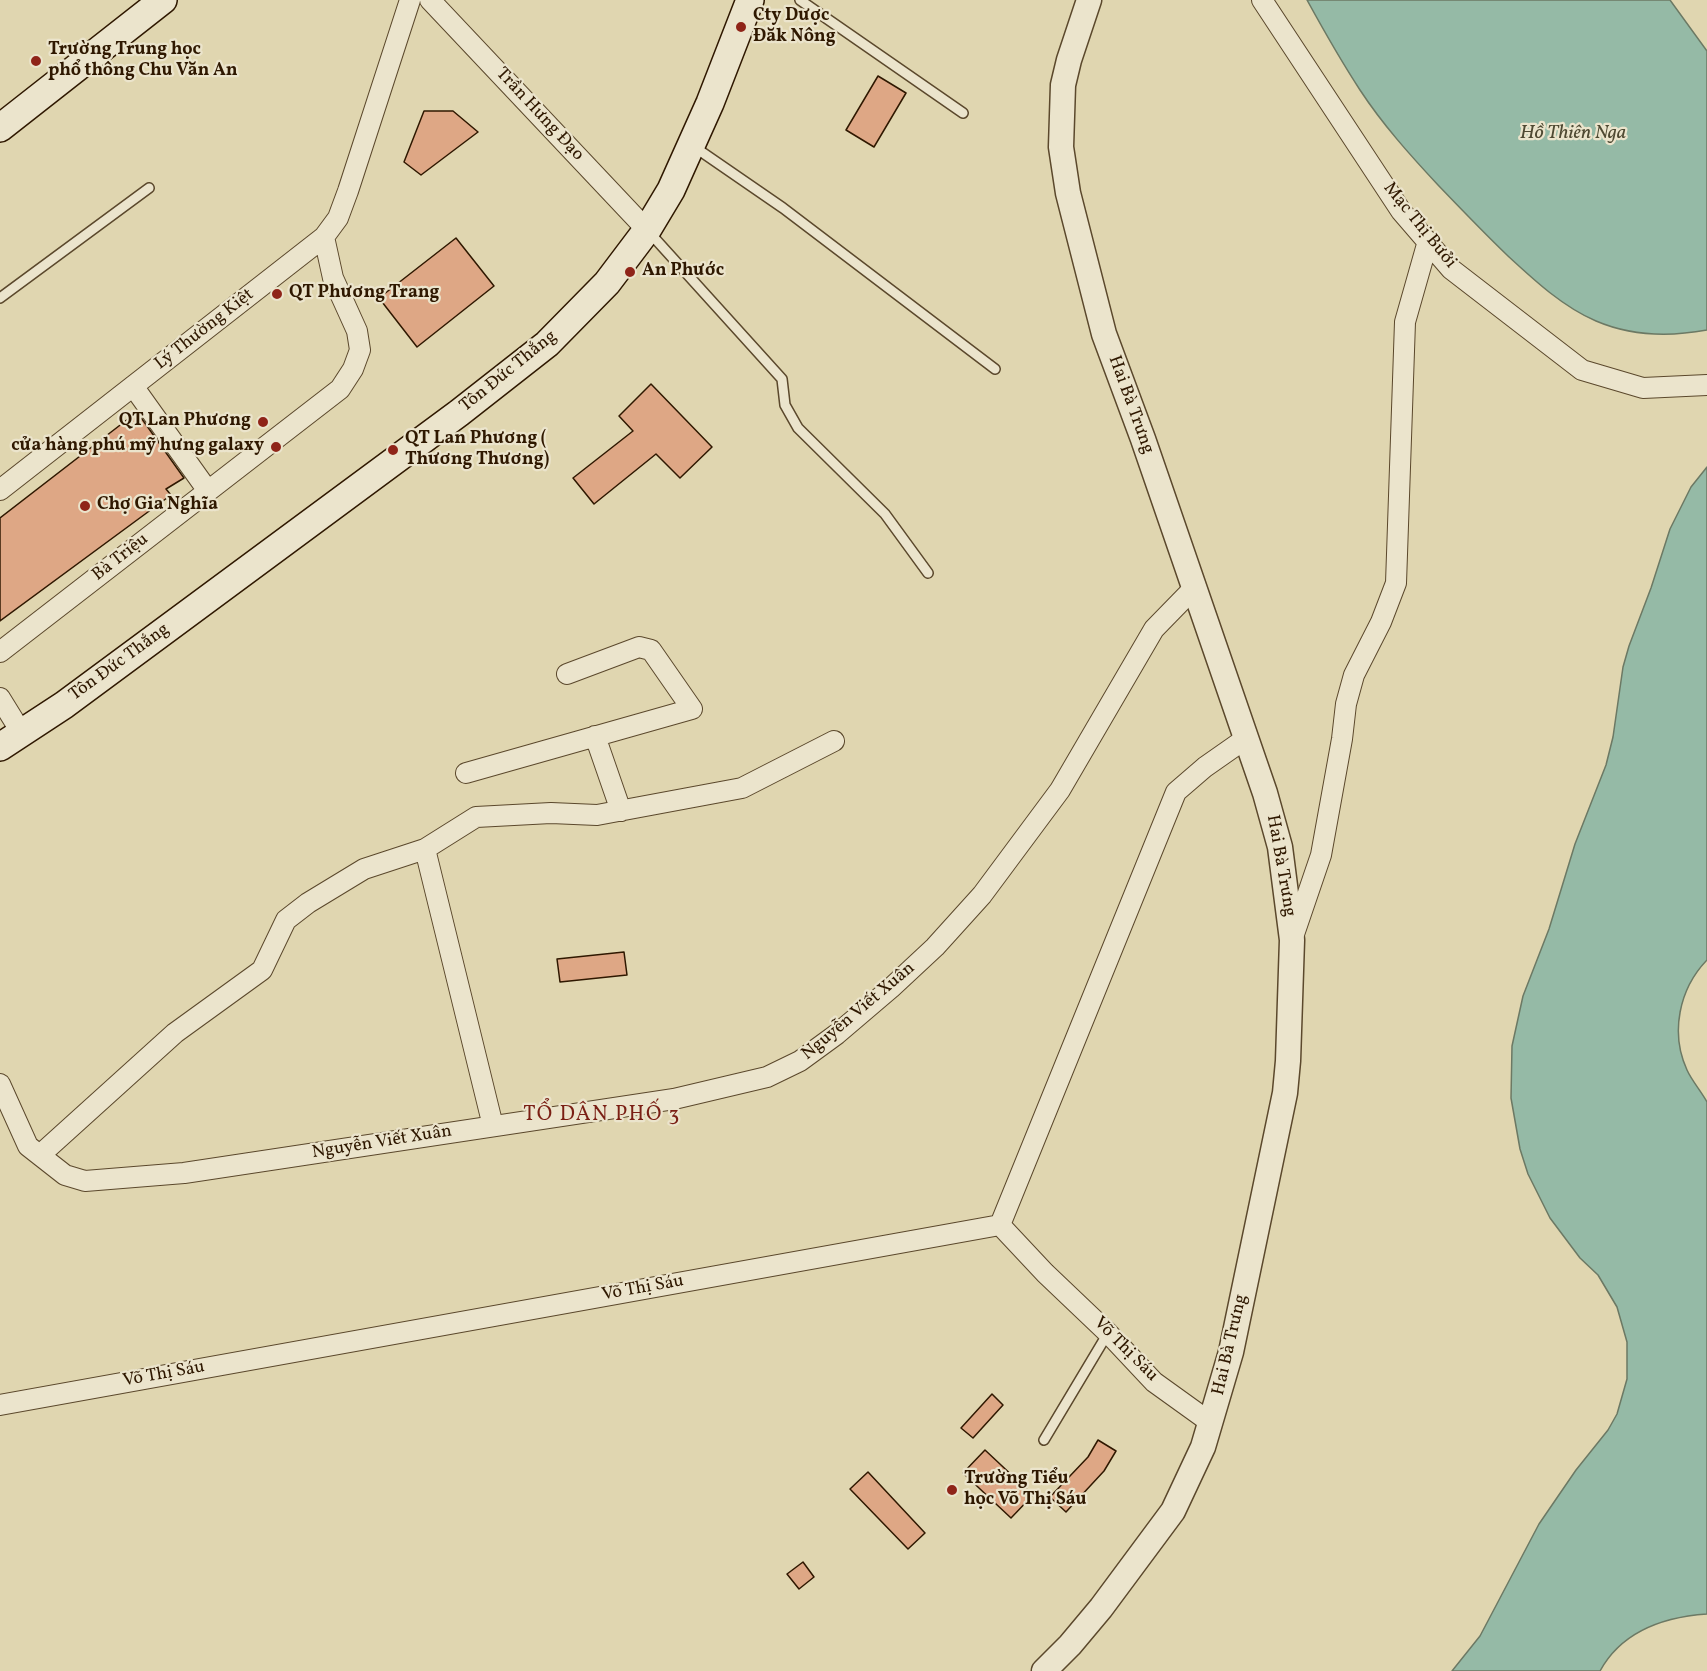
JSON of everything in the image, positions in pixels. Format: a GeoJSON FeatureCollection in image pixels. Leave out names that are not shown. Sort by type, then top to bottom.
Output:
{"type":"FeatureCollection","features":[{"type":"Feature","properties":{"kind":"main road"},"geometry":{"type":"LineString","coordinates":[[0,128],[163,0]]}},
{"type":"Feature","properties":{"kind":"main road","name":"Tôn Đức Thắng"},"geometry":{"type":"LineString","coordinates":[[10,740],[93,683],[450,420],[547,344],[607,283],[647,230],[671,190],[692,146],[750,0]]}},
{"type":"Feature","properties":{"kind":"street","name":"Lý Thường Kiệt"},"geometry":{"type":"LineString","coordinates":[[0,490],[324,237],[338,218],[348,191],[410,0]]}},
{"type":"Feature","properties":{"kind":"street","name":"Trần Hưng Đạo"},"geometry":{"type":"LineString","coordinates":[[430,0],[647,230]]}},
{"type":"Feature","properties":{"kind":"street","name":"Hai Bà Trưng"},"geometry":{"type":"LineString","coordinates":[[1044,1671],[1070,1645],[1101,1608],[1173,1511],[1203,1447],[1232,1352],[1285,1093],[1293,940],[1280,847],[1265,793],[1143,439],[1104,334],[1068,193],[1061,147],[1064,85],[1069,60],[1089,0]]}},
{"type":"Feature","properties":{"kind":"street","name":"Mạc Thị Bưởi"},"geometry":{"type":"LineString","coordinates":[[1262,0],[1401,211],[1451,269],[1582,370],[1643,388],[1707,384]]}},
{"type":"Feature","properties":{"kind":"street","name":"Bà Triệu"},"geometry":{"type":"LineString","coordinates":[[0,652],[340,389],[353,369],[360,350],[357,331],[333,279],[324,237]]}},
{"type":"Feature","properties":{"kind":"street"},"geometry":{"type":"LineString","coordinates":[[1293,940],[1321,855],[1346,704],[1354,675],[1381,622],[1396,583],[1406,322],[1428,241]]}},
{"type":"Feature","properties":{"kind":"street"},"geometry":{"type":"LineString","coordinates":[[133,386],[208,491]]}},
{"type":"Feature","properties":{"kind":"street","name":"Nguyễn Viết Xuân"},"geometry":{"type":"LineString","coordinates":[[0,1084],[28,1146],[65,1174],[85,1181],[184,1173],[674,1099],[767,1077],[800,1061],[837,1034],[935,947],[982,895],[1060,790],[1154,630],[1194,588]]}},
{"type":"Feature","properties":{"kind":"street"},"geometry":{"type":"LineString","coordinates":[[466,773],[692,709],[651,650],[645,648],[639,647],[567,674]]}},
{"type":"Feature","properties":{"kind":"street"},"geometry":{"type":"LineString","coordinates":[[0,698],[10,740]]}},
{"type":"Feature","properties":{"kind":"street"},"geometry":{"type":"LineString","coordinates":[[595,736],[621,811]]}},
{"type":"Feature","properties":{"kind":"street"},"geometry":{"type":"LineString","coordinates":[[1000,1225],[1176,792],[1205,767],[1245,739]]}},
{"type":"Feature","properties":{"kind":"street"},"geometry":{"type":"LineString","coordinates":[[40,1155],[176,1033],[262,970],[285,920],[308,903],[364,869],[425,849],[476,817],[551,813],[597,815],[742,788],[834,741]]}},
{"type":"Feature","properties":{"kind":"street"},"geometry":{"type":"LineString","coordinates":[[425,849],[493,1126]]}},
{"type":"Feature","properties":{"kind":"street","name":"Võ Thị Sáu"},"geometry":{"type":"LineString","coordinates":[[0,1405],[1000,1225],[1154,1382],[1211,1423]]}},
{"type":"Feature","properties":{"kind":"lane"},"geometry":{"type":"LineString","coordinates":[[800,0],[963,113]]}},
{"type":"Feature","properties":{"kind":"lane"},"geometry":{"type":"LineString","coordinates":[[692,146],[783,208],[995,369]]}},
{"type":"Feature","properties":{"kind":"lane"},"geometry":{"type":"LineString","coordinates":[[0,298],[149,188]]}},
{"type":"Feature","properties":{"kind":"lane"},"geometry":{"type":"LineString","coordinates":[[647,230],[782,379],[785,405],[798,428],[885,514],[928,573]]}},
{"type":"Feature","properties":{"kind":"lane"},"geometry":{"type":"LineString","coordinates":[[1044,1440],[1108,1333]]}},
{"type":"Feature","properties":{"kind":"water","name":"Hồ Thiên Nga"},"geometry":{"type":"Polygon","coordinates":[[[1307,0],[1670,0],[1707,51],[1707,330],[1679,334],[1650,334],[1623,330],[1584,315],[1561,301],[1539,283],[1464,212],[1387,128],[1353,79],[1307,0]]]}},
{"type":"Feature","properties":{"kind":"water"},"geometry":{"type":"Polygon","coordinates":[[[1707,467],[1707,960],[1690,984],[1680,1012],[1678,1027],[1682,1056],[1687,1070],[1707,1102],[1707,1614],[1675,1619],[1645,1629],[1620,1646],[1600,1671],[1452,1671],[1480,1636],[1539,1524],[1576,1470],[1608,1430],[1617,1414],[1627,1379],[1627,1342],[1617,1307],[1598,1275],[1580,1258],[1550,1218],[1528,1174],[1520,1149],[1511,1098],[1512,1046],[1523,996],[1549,929],[1575,844],[1606,765],[1613,737],[1623,667],[1629,646],[1670,529],[1691,487],[1707,467]]]}},
{"type":"Feature","properties":{"kind":"building"},"geometry":{"type":"Polygon","coordinates":[[[878,76],[906,93],[874,147],[846,130],[878,76]]]}},
{"type":"Feature","properties":{"kind":"building"},"geometry":{"type":"Polygon","coordinates":[[[424,111],[453,111],[478,132],[421,175],[404,162],[424,111]]]}},
{"type":"Feature","properties":{"kind":"building"},"geometry":{"type":"Polygon","coordinates":[[[456,238],[494,286],[417,347],[379,298],[456,238]]]}},
{"type":"Feature","properties":{"kind":"building"},"geometry":{"type":"Polygon","coordinates":[[[651,384],[712,447],[680,478],[656,454],[594,504],[573,478],[633,431],[619,416],[651,384]]]}},
{"type":"Feature","properties":{"kind":"building","name":"Chợ Gia Nghĩa"},"geometry":{"type":"Polygon","coordinates":[[[137,412],[184,478],[166,489],[171,495],[0,621],[0,518],[137,412]]]}},
{"type":"Feature","properties":{"kind":"building"},"geometry":{"type":"Polygon","coordinates":[[[624,952],[627,975],[560,982],[557,959],[624,952]]]}},
{"type":"Feature","properties":{"kind":"building"},"geometry":{"type":"Polygon","coordinates":[[[992,1394],[1003,1405],[973,1438],[961,1428],[992,1394]]]}},
{"type":"Feature","properties":{"kind":"building"},"geometry":{"type":"Polygon","coordinates":[[[1098,1440],[1116,1451],[1104,1471],[1066,1512],[1050,1497],[1088,1457],[1098,1440]]]}},
{"type":"Feature","properties":{"kind":"building"},"geometry":{"type":"Polygon","coordinates":[[[985,1450],[1033,1495],[1011,1518],[963,1473],[985,1450]]]}},
{"type":"Feature","properties":{"kind":"building"},"geometry":{"type":"Polygon","coordinates":[[[868,1472],[925,1533],[908,1549],[850,1489],[868,1472]]]}},
{"type":"Feature","properties":{"kind":"building"},"geometry":{"type":"Polygon","coordinates":[[[803,1562],[814,1577],[799,1589],[787,1574],[803,1562]]]}},
{"type":"Feature","properties":{"kind":"place","name":"Cty Dược Đăk Nông"},"geometry":{"type":"Point","coordinates":[741,27]}},
{"type":"Feature","properties":{"kind":"place","name":"Trường Trung học phổ thông Chu Văn An"},"geometry":{"type":"Point","coordinates":[36,61]}},
{"type":"Feature","properties":{"kind":"place","name":"An Phước"},"geometry":{"type":"Point","coordinates":[630,272]}},
{"type":"Feature","properties":{"kind":"place","name":"QT Phương Trang"},"geometry":{"type":"Point","coordinates":[277,294]}},
{"type":"Feature","properties":{"kind":"place","name":"QT Lan Phương"},"geometry":{"type":"Point","coordinates":[263,422]}},
{"type":"Feature","properties":{"kind":"place","name":"cửa hàng phú mỹ hưng galaxy"},"geometry":{"type":"Point","coordinates":[276,447]}},
{"type":"Feature","properties":{"kind":"place","name":"QT Lan Phương ( Thương Thương)"},"geometry":{"type":"Point","coordinates":[393,450]}},
{"type":"Feature","properties":{"kind":"place","name":"Chợ Gia Nghĩa"},"geometry":{"type":"Point","coordinates":[85,506]}},
{"type":"Feature","properties":{"kind":"place","name":"Trường Tiểu học Võ Thị Sáu"},"geometry":{"type":"Point","coordinates":[952,1490]}},
{"type":"Feature","properties":{"kind":"district","name":"TỔ DÂN PHỐ 3"},"geometry":{"type":"Point","coordinates":[602,1116]}}]}
